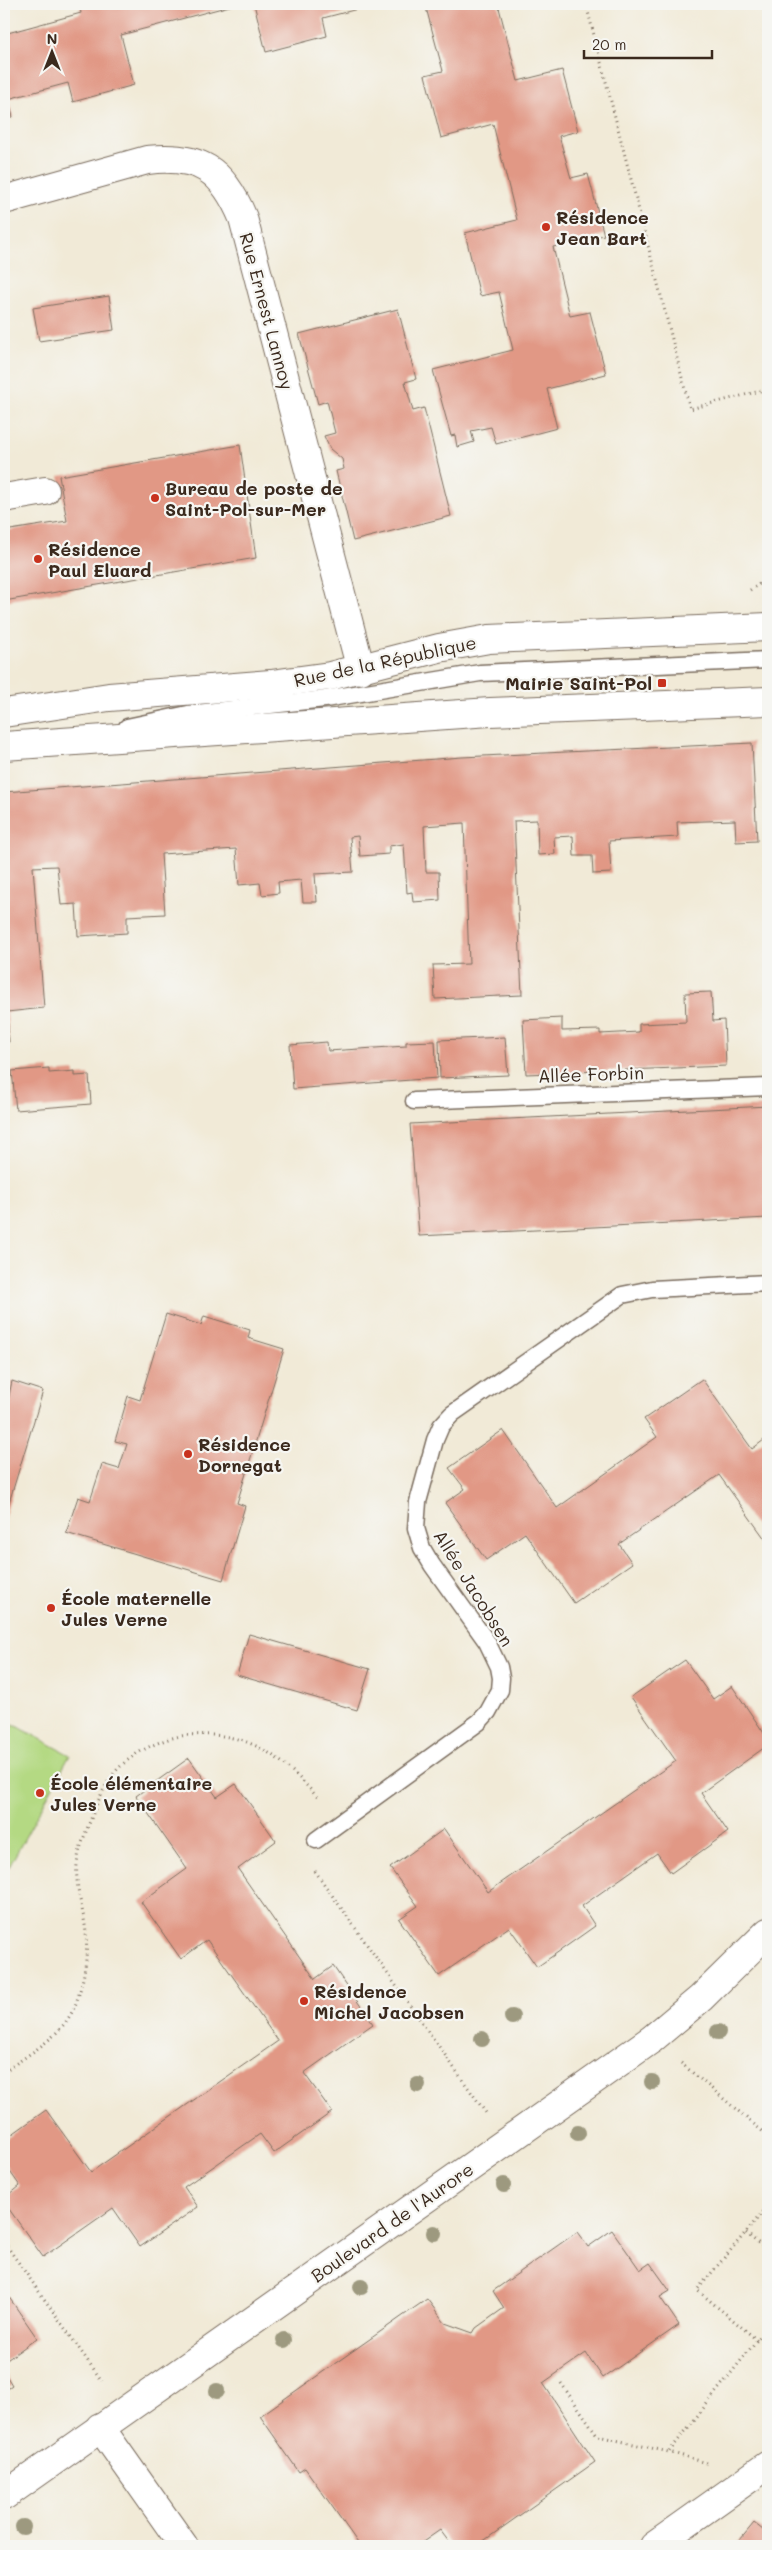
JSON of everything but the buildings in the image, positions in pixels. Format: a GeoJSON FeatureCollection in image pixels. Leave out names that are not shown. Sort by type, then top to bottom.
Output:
{"type":"FeatureCollection","features":[{"type":"Feature","properties":{"kind":"street","name":"Rue Ernest Lannoy"},"geometry":{"type":"LineString","coordinates":[[4,200],[147,160],[164,158],[195,161],[220,177],[236,202],[243,218],[360,670]]}},
{"type":"Feature","properties":{"kind":"street"},"geometry":{"type":"LineString","coordinates":[[4,498],[45,491]]}},
{"type":"Feature","properties":{"kind":"street","name":"Rue de la République"},"geometry":{"type":"LineString","coordinates":[[4,713],[109,697],[301,680],[360,670],[439,648],[489,639],[768,627]]}},
{"type":"Feature","properties":{"kind":"street"},"geometry":{"type":"LineString","coordinates":[[4,746],[490,712],[768,700]]}},
{"type":"Feature","properties":{"kind":"street","name":"Boulevard de l'Aurore"},"geometry":{"type":"LineString","coordinates":[[4,2496],[652,2039],[701,1998],[768,1932]]}},
{"type":"Feature","properties":{"kind":"street"},"geometry":{"type":"LineString","coordinates":[[100,2427],[184,2546]]}},
{"type":"Feature","properties":{"kind":"street"},"geometry":{"type":"LineString","coordinates":[[654,2546],[760,2471]]}},
{"type":"Feature","properties":{"kind":"lane"},"geometry":{"type":"LineString","coordinates":[[51,743],[188,714],[325,699],[480,673],[768,660]]}},
{"type":"Feature","properties":{"kind":"lane","name":"Allée Forbin"},"geometry":{"type":"LineString","coordinates":[[414,1101],[768,1087]]}},
{"type":"Feature","properties":{"kind":"lane","name":"Allée Jacobsen"},"geometry":{"type":"LineString","coordinates":[[316,1840],[479,1722],[488,1712],[500,1690],[501,1678],[496,1659],[432,1565],[418,1538],[416,1522],[418,1502],[430,1454],[446,1420],[622,1294],[652,1289],[768,1283]]}},
{"type":"Feature","properties":{"kind":"path"},"geometry":{"type":"LineString","coordinates":[[586,4],[690,409],[768,389]]}},
{"type":"Feature","properties":{"kind":"path"},"geometry":{"type":"LineString","coordinates":[[762,4],[768,27]]}},
{"type":"Feature","properties":{"kind":"path"},"geometry":{"type":"LineString","coordinates":[[4,2072],[58,2034],[75,2005],[86,1957],[85,1925],[77,1880],[80,1848],[107,1784],[118,1770],[135,1757],[164,1740],[178,1736],[215,1736],[252,1742],[271,1753],[300,1778],[339,1823]]}},
{"type":"Feature","properties":{"kind":"path"},"geometry":{"type":"LineString","coordinates":[[316,1840],[310,1854],[316,1871],[506,2142]]}},
{"type":"Feature","properties":{"kind":"path"},"geometry":{"type":"LineString","coordinates":[[652,2039],[768,2136]]}},
{"type":"Feature","properties":{"kind":"path"},"geometry":{"type":"LineString","coordinates":[[757,2340],[697,2290],[768,2206]]}},
{"type":"Feature","properties":{"kind":"path"},"geometry":{"type":"LineString","coordinates":[[746,2233],[768,2251]]}},
{"type":"Feature","properties":{"kind":"path"},"geometry":{"type":"LineString","coordinates":[[4,2242],[102,2381]]}},
{"type":"Feature","properties":{"kind":"path"},"geometry":{"type":"LineString","coordinates":[[669,2452],[768,2326]]}},
{"type":"Feature","properties":{"kind":"path"},"geometry":{"type":"LineString","coordinates":[[561,2384],[598,2436],[760,2471]]}},
{"type":"Feature","properties":{"kind":"green space"},"geometry":{"type":"Polygon","coordinates":[[[4,1719],[70,1755],[4,1876],[4,1719]]]}},
{"type":"Feature","properties":{"kind":"place","name":"Résidence Jean Bart"},"geometry":{"type":"Point","coordinates":[546,227]}},
{"type":"Feature","properties":{"kind":"place","name":"Bureau de poste de Saint-Pol-sur-Mer"},"geometry":{"type":"Point","coordinates":[155,498]}},
{"type":"Feature","properties":{"kind":"place","name":"Résidence Paul Eluard"},"geometry":{"type":"Point","coordinates":[38,559]}},
{"type":"Feature","properties":{"kind":"place","name":"Mairie Saint-Pol"},"geometry":{"type":"Point","coordinates":[662,683]}},
{"type":"Feature","properties":{"kind":"place","name":"Résidence Dornegat"},"geometry":{"type":"Point","coordinates":[188,1454]}},
{"type":"Feature","properties":{"kind":"place","name":"École maternelle Jules Verne"},"geometry":{"type":"Point","coordinates":[51,1608]}},
{"type":"Feature","properties":{"kind":"place","name":"École élémentaire Jules Verne"},"geometry":{"type":"Point","coordinates":[40,1793]}},
{"type":"Feature","properties":{"kind":"place","name":"Résidence Michel Jacobsen"},"geometry":{"type":"Point","coordinates":[304,2001]}}]}
